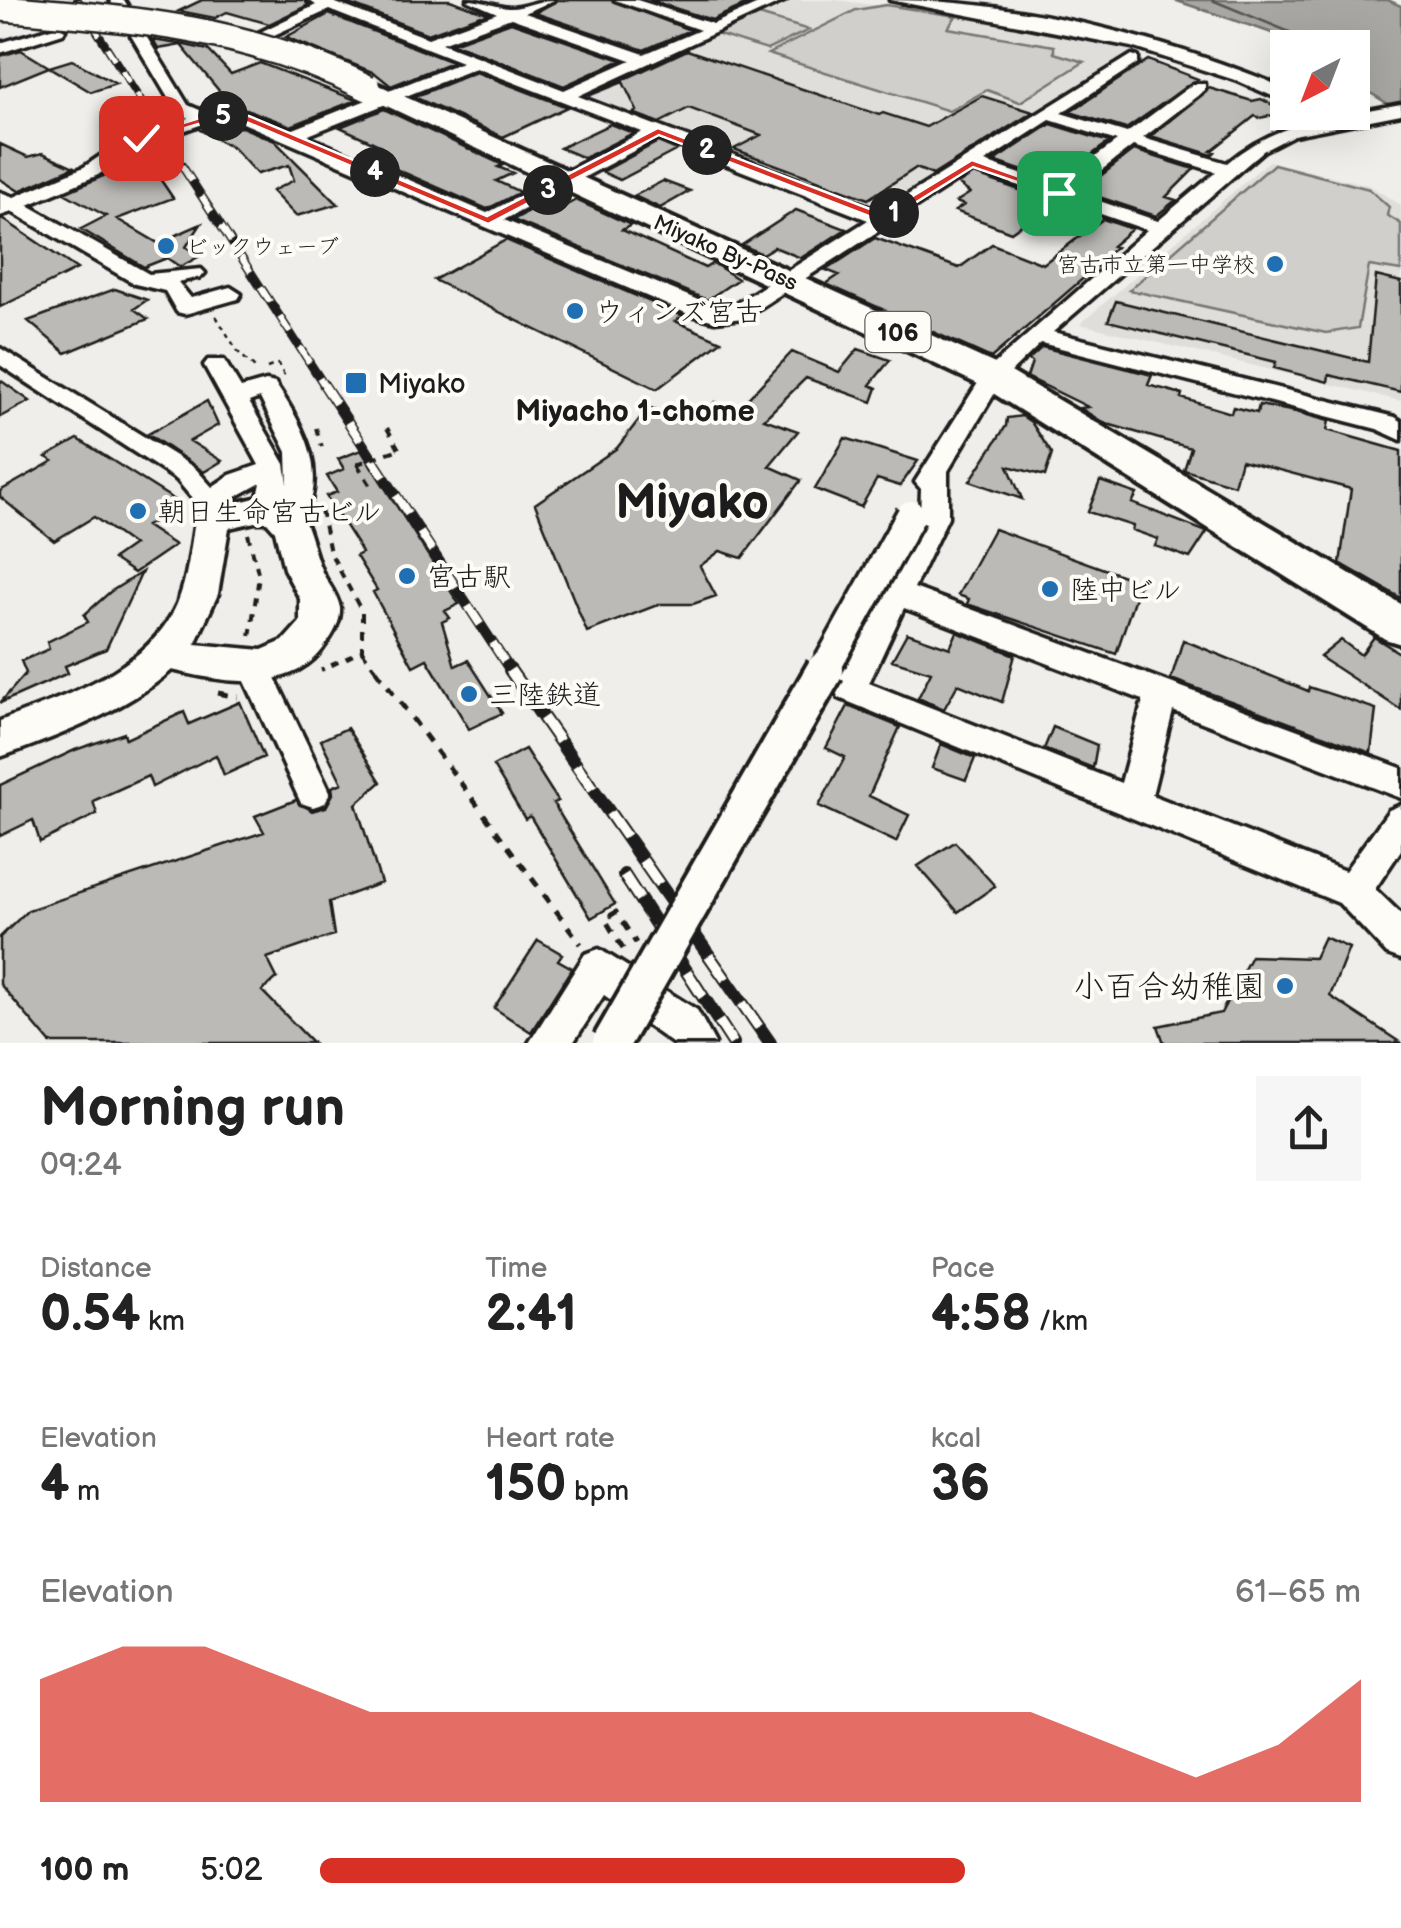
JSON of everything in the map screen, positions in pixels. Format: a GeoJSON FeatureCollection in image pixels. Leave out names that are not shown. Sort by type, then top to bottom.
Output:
{"type":"FeatureCollection","features":[{"type":"Feature","properties":{"kind":"highway","name":"Miyako By-Pass"},"geometry":{"type":"LineString","coordinates":[[0,6],[221,34],[274,48],[379,92],[993,377],[1401,626]]}},
{"type":"Feature","properties":{"kind":"main road"},"geometry":{"type":"LineString","coordinates":[[0,739],[116,689],[166,653],[186,629],[196,605],[210,520],[279,516],[321,606],[320,618],[307,643],[293,654],[237,675],[166,653]]}},
{"type":"Feature","properties":{"kind":"street"},"geometry":{"type":"LineString","coordinates":[[474,0],[646,60]]}},
{"type":"Feature","properties":{"kind":"street"},"geometry":{"type":"LineString","coordinates":[[431,42],[547,0]]}},
{"type":"Feature","properties":{"kind":"street"},"geometry":{"type":"LineString","coordinates":[[622,0],[714,29]]}},
{"type":"Feature","properties":{"kind":"street"},"geometry":{"type":"LineString","coordinates":[[662,13],[693,0]]}},
{"type":"Feature","properties":{"kind":"street"},"geometry":{"type":"LineString","coordinates":[[566,95],[779,0]]}},
{"type":"Feature","properties":{"kind":"street"},"geometry":{"type":"LineString","coordinates":[[897,0],[983,11],[1112,36],[1270,87]]}},
{"type":"Feature","properties":{"kind":"street"},"geometry":{"type":"LineString","coordinates":[[258,37],[322,2],[884,219]]}},
{"type":"Feature","properties":{"kind":"street"},"geometry":{"type":"LineString","coordinates":[[0,6],[41,13],[0,16]]}},
{"type":"Feature","properties":{"kind":"street"},"geometry":{"type":"LineString","coordinates":[[124,14],[258,37],[379,83],[379,92]]}},
{"type":"Feature","properties":{"kind":"street"},"geometry":{"type":"LineString","coordinates":[[124,14],[260,51],[360,91],[379,92]]}},
{"type":"Feature","properties":{"kind":"street"},"geometry":{"type":"LineString","coordinates":[[124,14],[182,108],[205,119]]}},
{"type":"Feature","properties":{"kind":"street"},"geometry":{"type":"LineString","coordinates":[[0,48],[58,30]]}},
{"type":"Feature","properties":{"kind":"street"},"geometry":{"type":"LineString","coordinates":[[4,204],[91,171],[141,138],[205,119],[246,118],[715,314],[736,313],[1132,60]]}},
{"type":"Feature","properties":{"kind":"street"},"geometry":{"type":"LineString","coordinates":[[291,136],[379,92],[479,61]]}},
{"type":"Feature","properties":{"kind":"street"},"geometry":{"type":"LineString","coordinates":[[1059,193],[1199,87]]}},
{"type":"Feature","properties":{"kind":"street"},"geometry":{"type":"LineString","coordinates":[[1370,112],[1401,109]]}},
{"type":"Feature","properties":{"kind":"street"},"geometry":{"type":"LineString","coordinates":[[1048,114],[1229,170]]}},
{"type":"Feature","properties":{"kind":"street"},"geometry":{"type":"LineString","coordinates":[[611,1043],[736,830],[935,469],[993,377],[1036,335],[1229,170],[1257,147],[1291,130]]}},
{"type":"Feature","properties":{"kind":"street"},"geometry":{"type":"LineString","coordinates":[[488,220],[658,131]]}},
{"type":"Feature","properties":{"kind":"street"},"geometry":{"type":"LineString","coordinates":[[972,163],[1160,228]]}},
{"type":"Feature","properties":{"kind":"street"},"geometry":{"type":"LineString","coordinates":[[4,204],[143,280],[173,287],[185,307],[230,294]]}},
{"type":"Feature","properties":{"kind":"street"},"geometry":{"type":"LineString","coordinates":[[143,280],[194,274]]}},
{"type":"Feature","properties":{"kind":"street"},"geometry":{"type":"LineString","coordinates":[[1036,335],[1386,424],[1401,432]]}},
{"type":"Feature","properties":{"kind":"street"},"geometry":{"type":"LineString","coordinates":[[0,355],[186,474],[210,520],[239,481],[273,469]]}},
{"type":"Feature","properties":{"kind":"street"},"geometry":{"type":"LineString","coordinates":[[216,365],[273,469],[279,516]]}},
{"type":"Feature","properties":{"kind":"street"},"geometry":{"type":"LineString","coordinates":[[235,398],[266,388],[297,443],[304,473],[303,492],[279,516]]}},
{"type":"Feature","properties":{"kind":"street"},"geometry":{"type":"LineString","coordinates":[[935,469],[934,517],[850,689],[1352,891],[1401,941]]}},
{"type":"Feature","properties":{"kind":"street"},"geometry":{"type":"LineString","coordinates":[[895,593],[1401,782]]}},
{"type":"Feature","properties":{"kind":"street"},"geometry":{"type":"LineString","coordinates":[[237,675],[312,792]]}},
{"type":"Feature","properties":{"kind":"street"},"geometry":{"type":"LineString","coordinates":[[1133,803],[1161,693]]}},
{"type":"Feature","properties":{"kind":"street"},"geometry":{"type":"LineString","coordinates":[[1352,891],[1401,821]]}},
{"type":"Feature","properties":{"kind":"street"},"geometry":{"type":"LineString","coordinates":[[549,1043],[598,968],[683,1024],[694,1043]]}},
{"type":"Feature","properties":{"kind":"path"},"geometry":{"type":"LineString","coordinates":[[371,486],[357,464],[399,449],[387,428]]}},
{"type":"Feature","properties":{"kind":"path"},"geometry":{"type":"LineString","coordinates":[[210,520],[248,532],[260,576],[248,646],[237,675]]}},
{"type":"Feature","properties":{"kind":"path"},"geometry":{"type":"LineString","coordinates":[[362,652],[598,968],[624,952],[605,919],[616,912],[653,968]]}},
{"type":"Feature","properties":{"kind":"shaded area"},"geometry":{"type":"Polygon","coordinates":[[[788,0],[836,0],[1079,32],[1136,48],[1136,54],[877,209],[582,93],[788,0]]]}},
{"type":"Feature","properties":{"kind":"shaded area"},"geometry":{"type":"Polygon","coordinates":[[[886,5],[956,16],[948,28],[1054,46],[1054,53],[1084,62],[1020,102],[987,90],[949,111],[768,54],[856,10],[886,5]]]}},
{"type":"Feature","properties":{"kind":"shaded area"},"geometry":{"type":"Polygon","coordinates":[[[759,15],[809,30],[767,50],[716,34],[759,15]]]}},
{"type":"Feature","properties":{"kind":"shaded area","name":"宮古市立第一中学校"},"geometry":{"type":"Polygon","coordinates":[[[1269,161],[1369,185],[1401,205],[1401,401],[1080,324],[1269,161]]]}},
{"type":"Feature","properties":{"kind":"shaded area"},"geometry":{"type":"Polygon","coordinates":[[[1274,164],[1369,189],[1389,207],[1387,215],[1401,224],[1401,271],[1369,266],[1358,328],[1326,333],[1129,290],[1274,164]]]}},
{"type":"Feature","properties":{"kind":"water"},"geometry":{"type":"Polygon","coordinates":[[[1174,0],[1388,0],[1401,6],[1401,112],[1370,93],[1370,30],[1270,32],[1174,0]]]}},
{"type":"Feature","properties":{"kind":"building"},"geometry":{"type":"Polygon","coordinates":[[[202,0],[304,0],[308,5],[269,24],[227,12],[215,18],[179,11],[202,0]]]}},
{"type":"Feature","properties":{"kind":"building"},"geometry":{"type":"Polygon","coordinates":[[[339,0],[450,0],[487,13],[428,34],[339,0]]]}},
{"type":"Feature","properties":{"kind":"building"},"geometry":{"type":"Polygon","coordinates":[[[558,0],[611,0],[690,30],[644,50],[535,13],[558,0]]]}},
{"type":"Feature","properties":{"kind":"building"},"geometry":{"type":"Polygon","coordinates":[[[649,0],[756,0],[712,20],[649,0]]]}},
{"type":"Feature","properties":{"kind":"building"},"geometry":{"type":"Polygon","coordinates":[[[329,14],[452,62],[391,86],[375,73],[286,37],[329,14]]]}},
{"type":"Feature","properties":{"kind":"building"},"geometry":{"type":"Polygon","coordinates":[[[511,22],[621,60],[564,86],[453,43],[511,22]]]}},
{"type":"Feature","properties":{"kind":"building"},"geometry":{"type":"Polygon","coordinates":[[[153,40],[185,45],[208,50],[231,74],[260,63],[356,100],[291,126],[246,109],[227,110],[220,92],[181,45],[158,49],[153,40]]]}},
{"type":"Feature","properties":{"kind":"building"},"geometry":{"type":"Polygon","coordinates":[[[21,50],[49,67],[0,87],[0,56],[21,50]]]}},
{"type":"Feature","properties":{"kind":"building"},"geometry":{"type":"Polygon","coordinates":[[[687,50],[926,127],[982,96],[1033,112],[933,175],[916,168],[868,199],[734,149],[761,135],[689,108],[659,123],[633,113],[637,111],[623,82],[588,96],[687,50]]]}},
{"type":"Feature","properties":{"kind":"building"},"geometry":{"type":"Polygon","coordinates":[[[72,60],[116,84],[91,92],[49,67],[72,60]]]}},
{"type":"Feature","properties":{"kind":"building"},"geometry":{"type":"Polygon","coordinates":[[[1148,60],[1198,79],[1126,129],[1070,112],[1148,60]]]}},
{"type":"Feature","properties":{"kind":"building"},"geometry":{"type":"Polygon","coordinates":[[[476,72],[567,107],[503,137],[414,97],[476,72]]]}},
{"type":"Feature","properties":{"kind":"building"},"geometry":{"type":"Polygon","coordinates":[[[1209,88],[1270,104],[1270,116],[1255,116],[1211,151],[1215,152],[1212,155],[1151,136],[1209,88]]]}},
{"type":"Feature","properties":{"kind":"building"},"geometry":{"type":"Polygon","coordinates":[[[384,109],[503,165],[498,167],[513,173],[496,181],[520,192],[487,209],[359,153],[379,145],[340,127],[384,109]]]}},
{"type":"Feature","properties":{"kind":"building"},"geometry":{"type":"Polygon","coordinates":[[[610,124],[633,133],[584,158],[560,148],[610,124]]]}},
{"type":"Feature","properties":{"kind":"building"},"geometry":{"type":"Polygon","coordinates":[[[1051,124],[1109,142],[1055,182],[994,161],[1051,124]]]}},
{"type":"Feature","properties":{"kind":"building"},"geometry":{"type":"Polygon","coordinates":[[[242,127],[275,141],[338,204],[296,216],[272,191],[294,180],[289,165],[257,174],[233,148],[200,130],[242,127]]]}},
{"type":"Feature","properties":{"kind":"building"},"geometry":{"type":"Polygon","coordinates":[[[658,142],[677,150],[620,180],[602,172],[658,142]]]}},
{"type":"Feature","properties":{"kind":"building"},"geometry":{"type":"Polygon","coordinates":[[[0,144],[28,157],[43,153],[74,167],[19,191],[0,179],[0,144]]]}},
{"type":"Feature","properties":{"kind":"building"},"geometry":{"type":"Polygon","coordinates":[[[1134,150],[1194,169],[1166,197],[1176,200],[1156,216],[1081,191],[1134,150]]]}},
{"type":"Feature","properties":{"kind":"building"},"geometry":{"type":"Polygon","coordinates":[[[140,160],[152,167],[173,198],[117,219],[158,243],[201,224],[186,247],[200,256],[180,267],[167,258],[144,267],[81,229],[106,216],[64,193],[140,160]]]}},
{"type":"Feature","properties":{"kind":"building"},"geometry":{"type":"Polygon","coordinates":[[[974,174],[1053,202],[1011,232],[955,211],[964,205],[956,202],[970,193],[958,184],[974,174]]]}},
{"type":"Feature","properties":{"kind":"building"},"geometry":{"type":"Polygon","coordinates":[[[663,181],[690,191],[660,208],[634,196],[663,181]]]}},
{"type":"Feature","properties":{"kind":"building"},"geometry":{"type":"Polygon","coordinates":[[[576,200],[631,225],[622,230],[705,268],[713,263],[738,279],[707,300],[513,220],[544,203],[559,209],[576,200]]]}},
{"type":"Feature","properties":{"kind":"building"},"geometry":{"type":"Polygon","coordinates":[[[796,210],[846,229],[801,258],[774,247],[762,254],[742,245],[796,210]]]}},
{"type":"Feature","properties":{"kind":"building"},"geometry":{"type":"Polygon","coordinates":[[[3,219],[77,269],[0,307],[3,219]]]}},
{"type":"Feature","properties":{"kind":"building"},"geometry":{"type":"Polygon","coordinates":[[[1103,219],[1132,229],[1112,246],[1116,247],[1105,256],[1108,257],[991,358],[826,284],[839,275],[826,270],[875,238],[959,268],[992,244],[1043,264],[1103,219]]]}},
{"type":"Feature","properties":{"kind":"building","name":"ウィンズ宮古"},"geometry":{"type":"Polygon","coordinates":[[[506,240],[683,316],[675,321],[721,341],[657,389],[434,280],[506,240]]]}},
{"type":"Feature","properties":{"kind":"building"},"geometry":{"type":"Polygon","coordinates":[[[1376,276],[1401,282],[1401,392],[1329,375],[1328,382],[1274,368],[1276,362],[1108,321],[1116,301],[1368,362],[1376,276]]]}},
{"type":"Feature","properties":{"kind":"building"},"geometry":{"type":"Polygon","coordinates":[[[115,289],[147,300],[134,309],[148,319],[66,353],[28,321],[115,289]]]}},
{"type":"Feature","properties":{"kind":"building"},"geometry":{"type":"Polygon","coordinates":[[[1042,347],[1152,375],[1148,385],[1231,413],[1233,407],[1257,413],[1259,405],[1296,412],[1329,421],[1327,430],[1401,451],[1401,598],[1340,563],[1351,489],[1241,460],[1234,485],[1184,470],[1191,448],[1104,423],[1080,408],[1088,407],[1027,377],[1032,362],[1028,360],[1042,347]]]}},
{"type":"Feature","properties":{"kind":"building"},"geometry":{"type":"Polygon","coordinates":[[[858,349],[890,360],[870,385],[877,388],[872,402],[806,378],[764,419],[798,431],[769,466],[801,480],[742,558],[720,551],[700,566],[716,596],[693,604],[660,604],[587,632],[535,504],[617,448],[648,408],[699,420],[715,402],[737,410],[792,352],[839,372],[858,349]]]}},
{"type":"Feature","properties":{"kind":"building"},"geometry":{"type":"Polygon","coordinates":[[[0,380],[30,401],[0,417],[0,380]]]}},
{"type":"Feature","properties":{"kind":"building"},"geometry":{"type":"Polygon","coordinates":[[[207,401],[218,425],[190,441],[222,461],[204,472],[148,434],[207,401]]]}},
{"type":"Feature","properties":{"kind":"building"},"geometry":{"type":"Polygon","coordinates":[[[1022,416],[1031,422],[1052,454],[1045,476],[1008,466],[1022,499],[970,481],[1006,426],[1007,418],[1022,416]]]}},
{"type":"Feature","properties":{"kind":"building"},"geometry":{"type":"Polygon","coordinates":[[[845,438],[918,461],[900,486],[877,479],[861,507],[815,489],[845,438]]]}},
{"type":"Feature","properties":{"kind":"building"},"geometry":{"type":"Polygon","coordinates":[[[78,439],[181,504],[146,526],[175,545],[134,573],[113,559],[133,545],[94,517],[54,541],[0,497],[0,491],[53,461],[46,457],[78,439]]]}},
{"type":"Feature","properties":{"kind":"building"},"geometry":{"type":"Polygon","coordinates":[[[361,450],[459,604],[445,611],[450,618],[442,622],[455,666],[468,660],[502,713],[469,729],[427,659],[413,666],[373,592],[377,590],[356,556],[362,553],[360,549],[326,496],[337,492],[327,476],[344,469],[338,459],[361,450]]]}},
{"type":"Feature","properties":{"kind":"building"},"geometry":{"type":"Polygon","coordinates":[[[1100,481],[1137,494],[1132,503],[1207,532],[1190,558],[1155,546],[1158,539],[1132,530],[1133,526],[1088,512],[1100,481]]]}},
{"type":"Feature","properties":{"kind":"building","name":"陸中ビル"},"geometry":{"type":"Polygon","coordinates":[[[994,529],[1140,582],[1116,654],[967,604],[969,599],[958,595],[994,529]]]}},
{"type":"Feature","properties":{"kind":"building"},"geometry":{"type":"Polygon","coordinates":[[[142,572],[106,649],[65,666],[68,673],[0,703],[26,673],[21,661],[49,649],[47,642],[88,622],[84,615],[142,572]]]}},
{"type":"Feature","properties":{"kind":"building"},"geometry":{"type":"Polygon","coordinates":[[[957,632],[1015,655],[1002,702],[958,684],[944,709],[918,698],[931,672],[892,660],[907,633],[950,648],[957,632]]]}},
{"type":"Feature","properties":{"kind":"building"},"geometry":{"type":"Polygon","coordinates":[[[1374,637],[1401,654],[1401,710],[1320,657],[1341,640],[1361,655],[1374,637]]]}},
{"type":"Feature","properties":{"kind":"building"},"geometry":{"type":"Polygon","coordinates":[[[1183,640],[1308,691],[1309,687],[1376,709],[1371,753],[1171,679],[1183,640]]]}},
{"type":"Feature","properties":{"kind":"building"},"geometry":{"type":"Polygon","coordinates":[[[240,702],[264,757],[224,775],[216,755],[152,787],[148,776],[93,801],[97,814],[40,842],[33,820],[0,836],[0,785],[75,750],[124,733],[126,739],[184,712],[189,724],[240,702]]]}},
{"type":"Feature","properties":{"kind":"building"},"geometry":{"type":"Polygon","coordinates":[[[848,706],[900,727],[869,796],[909,815],[896,842],[819,806],[845,757],[826,748],[848,706]]]}},
{"type":"Feature","properties":{"kind":"building"},"geometry":{"type":"Polygon","coordinates":[[[1053,727],[1097,745],[1093,768],[1044,749],[1053,727]]]}},
{"type":"Feature","properties":{"kind":"building"},"geometry":{"type":"Polygon","coordinates":[[[347,728],[381,782],[356,804],[381,883],[329,902],[334,935],[267,958],[277,978],[262,991],[313,1043],[50,1043],[0,984],[0,937],[28,910],[264,832],[255,816],[296,800],[312,811],[326,807],[332,787],[342,783],[321,740],[347,728]]]}},
{"type":"Feature","properties":{"kind":"building"},"geometry":{"type":"Polygon","coordinates":[[[941,744],[975,758],[966,780],[932,768],[941,744]]]}},
{"type":"Feature","properties":{"kind":"building"},"geometry":{"type":"Polygon","coordinates":[[[525,749],[615,904],[591,918],[530,816],[525,819],[493,766],[525,749]]]}},
{"type":"Feature","properties":{"kind":"building"},"geometry":{"type":"Polygon","coordinates":[[[955,842],[995,886],[958,912],[918,866],[955,842]]]}},
{"type":"Feature","properties":{"kind":"building","name":"小百合幼稚園"},"geometry":{"type":"Polygon","coordinates":[[[1324,937],[1349,948],[1330,996],[1401,1043],[1164,1043],[1158,1026],[1221,1013],[1251,956],[1314,958],[1324,937]]]}},
{"type":"Feature","properties":{"kind":"building"},"geometry":{"type":"Polygon","coordinates":[[[538,940],[562,954],[558,960],[572,968],[531,1032],[494,1008],[538,940]]]}},
{"type":"Feature","properties":{"kind":"railway"},"geometry":{"type":"LineString","coordinates":[[77,0],[184,169]]}},
{"type":"Feature","properties":{"kind":"railway"},"geometry":{"type":"LineString","coordinates":[[182,166],[326,388]]}},
{"type":"Feature","properties":{"kind":"railway"},"geometry":{"type":"LineString","coordinates":[[324,385],[511,671]]}},
{"type":"Feature","properties":{"kind":"railway"},"geometry":{"type":"LineString","coordinates":[[511,671],[770,1043]]}},
{"type":"Feature","properties":{"kind":"railway"},"geometry":{"type":"LineString","coordinates":[[624,875],[733,1043]]}},
{"type":"Feature","properties":{"kind":"place","name":"ビックウェーブ"},"geometry":{"type":"Point","coordinates":[166,246]}},
{"type":"Feature","properties":{"kind":"place","name":"宮古市立第一中学校"},"geometry":{"type":"Point","coordinates":[1275,264]}},
{"type":"Feature","properties":{"kind":"place","name":"ウィンズ宮古"},"geometry":{"type":"Point","coordinates":[575,311]}},
{"type":"Feature","properties":{"kind":"place","name":"Miyako"},"geometry":{"type":"Point","coordinates":[356,383]}},
{"type":"Feature","properties":{"kind":"place","name":"朝日生命宮古ビル"},"geometry":{"type":"Point","coordinates":[138,511]}},
{"type":"Feature","properties":{"kind":"place","name":"宮古駅"},"geometry":{"type":"Point","coordinates":[407,576]}},
{"type":"Feature","properties":{"kind":"place","name":"陸中ビル"},"geometry":{"type":"Point","coordinates":[1050,589]}},
{"type":"Feature","properties":{"kind":"place","name":"三陸鉄道"},"geometry":{"type":"Point","coordinates":[469,694]}},
{"type":"Feature","properties":{"kind":"place","name":"小百合幼稚園"},"geometry":{"type":"Point","coordinates":[1285,986]}},
{"type":"Feature","properties":{"kind":"district","name":"Miyacho 1-chome"},"geometry":{"type":"Point","coordinates":[635,411]}},
{"type":"Feature","properties":{"kind":"district","name":"Miyako"},"geometry":{"type":"Point","coordinates":[692,501]}},
{"type":"Feature","properties":{"kind":"route"},"geometry":{"type":"LineString","coordinates":[[141,138],[212,117],[246,118],[488,220],[658,131],[884,219],[972,163],[1059,193]]}}]}
